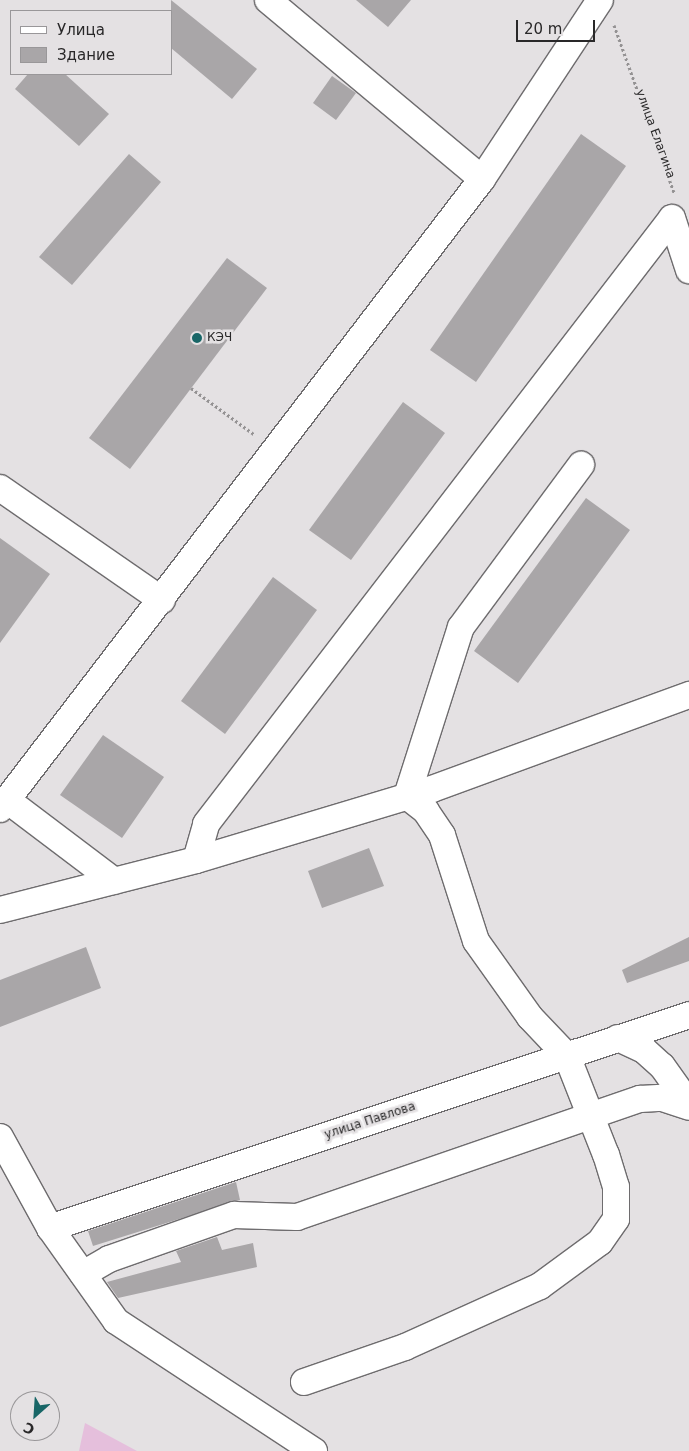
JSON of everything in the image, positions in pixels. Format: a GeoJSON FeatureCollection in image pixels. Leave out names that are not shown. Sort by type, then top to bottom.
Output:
{"type":"FeatureCollection","features":[{"type":"Feature","properties":{"kind":"street"},"geometry":{"type":"LineString","coordinates":[[268,0],[482,179]]}},
{"type":"Feature","properties":{"kind":"street"},"geometry":{"type":"LineString","coordinates":[[114,881],[3,805],[278,452],[482,179],[606,9]]}},
{"type":"Feature","properties":{"kind":"street"},"geometry":{"type":"LineString","coordinates":[[672,218],[689,270]]}},
{"type":"Feature","properties":{"kind":"street"},"geometry":{"type":"LineString","coordinates":[[196,860],[206,824],[672,218]]}},
{"type":"Feature","properties":{"kind":"street"},"geometry":{"type":"LineString","coordinates":[[407,796],[461,627],[581,465]]}},
{"type":"Feature","properties":{"kind":"street"},"geometry":{"type":"LineString","coordinates":[[0,488],[162,600]]}},
{"type":"Feature","properties":{"kind":"street"},"geometry":{"type":"LineString","coordinates":[[0,910],[196,860],[407,796],[689,696]]}},
{"type":"Feature","properties":{"kind":"street"},"geometry":{"type":"LineString","coordinates":[[304,1382],[404,1347],[540,1286],[600,1242],[616,1219],[616,1187],[592,1118],[567,1056],[530,1017],[476,941],[442,835],[426,811],[407,796]]}},
{"type":"Feature","properties":{"kind":"street","name":"улица Павлова"},"geometry":{"type":"LineString","coordinates":[[50,1228],[689,1015]]}},
{"type":"Feature","properties":{"kind":"street"},"geometry":{"type":"LineString","coordinates":[[618,1038],[644,1050],[662,1066],[689,1106]]}},
{"type":"Feature","properties":{"kind":"street"},"geometry":{"type":"LineString","coordinates":[[83,1274],[109,1259],[234,1215],[297,1217],[592,1118],[640,1099],[662,1098],[689,1106]]}},
{"type":"Feature","properties":{"kind":"street"},"geometry":{"type":"LineString","coordinates":[[0,1137],[50,1228],[116,1320],[314,1451]]}},
{"type":"Feature","properties":{"kind":"path","name":"улица Елагина"},"geometry":{"type":"LineString","coordinates":[[606,9],[674,186],[672,218]]}},
{"type":"Feature","properties":{"kind":"path"},"geometry":{"type":"LineString","coordinates":[[191,388],[278,452]]}},
{"type":"Feature","properties":{"kind":"shaded area"},"geometry":{"type":"Polygon","coordinates":[[[85,1423],[137,1451],[79,1451],[85,1423]]]}},
{"type":"Feature","properties":{"kind":"building"},"geometry":{"type":"Polygon","coordinates":[[[171,0],[257,69],[232,99],[172,49],[171,0]]]}},
{"type":"Feature","properties":{"kind":"building"},"geometry":{"type":"Polygon","coordinates":[[[356,0],[411,0],[388,27],[356,0]]]}},
{"type":"Feature","properties":{"kind":"building"},"geometry":{"type":"Polygon","coordinates":[[[27,75],[66,75],[109,114],[79,146],[15,89],[27,75]]]}},
{"type":"Feature","properties":{"kind":"building"},"geometry":{"type":"Polygon","coordinates":[[[332,76],[356,93],[336,120],[313,103],[332,76]]]}},
{"type":"Feature","properties":{"kind":"building"},"geometry":{"type":"Polygon","coordinates":[[[581,134],[626,166],[476,382],[430,350],[581,134]]]}},
{"type":"Feature","properties":{"kind":"building"},"geometry":{"type":"Polygon","coordinates":[[[129,154],[161,182],[72,285],[39,257],[129,154]]]}},
{"type":"Feature","properties":{"kind":"building","name":"КЭЧ"},"geometry":{"type":"Polygon","coordinates":[[[227,258],[267,288],[130,469],[89,438],[227,258]]]}},
{"type":"Feature","properties":{"kind":"building"},"geometry":{"type":"Polygon","coordinates":[[[403,402],[445,433],[351,560],[309,530],[403,402]]]}},
{"type":"Feature","properties":{"kind":"building"},"geometry":{"type":"Polygon","coordinates":[[[586,498],[630,530],[518,683],[474,651],[586,498]]]}},
{"type":"Feature","properties":{"kind":"building"},"geometry":{"type":"Polygon","coordinates":[[[0,538],[50,574],[0,643],[0,538]]]}},
{"type":"Feature","properties":{"kind":"building"},"geometry":{"type":"Polygon","coordinates":[[[273,577],[317,610],[225,734],[181,701],[273,577]]]}},
{"type":"Feature","properties":{"kind":"building"},"geometry":{"type":"Polygon","coordinates":[[[103,735],[164,777],[122,838],[60,795],[103,735]]]}},
{"type":"Feature","properties":{"kind":"building"},"geometry":{"type":"Polygon","coordinates":[[[369,848],[384,886],[322,908],[308,871],[369,848]]]}},
{"type":"Feature","properties":{"kind":"building"},"geometry":{"type":"Polygon","coordinates":[[[689,937],[689,961],[627,983],[622,970],[689,937]]]}},
{"type":"Feature","properties":{"kind":"building"},"geometry":{"type":"Polygon","coordinates":[[[86,947],[101,988],[0,1027],[0,980],[86,947]]]}},
{"type":"Feature","properties":{"kind":"building"},"geometry":{"type":"Polygon","coordinates":[[[236,1182],[240,1200],[93,1246],[88,1231],[236,1182]]]}},
{"type":"Feature","properties":{"kind":"building"},"geometry":{"type":"Polygon","coordinates":[[[217,1237],[222,1250],[253,1243],[257,1267],[118,1298],[107,1282],[181,1262],[176,1251],[217,1237]]]}},
{"type":"Feature","properties":{"kind":"place","name":"КЭЧ"},"geometry":{"type":"Point","coordinates":[197,338]}}]}
